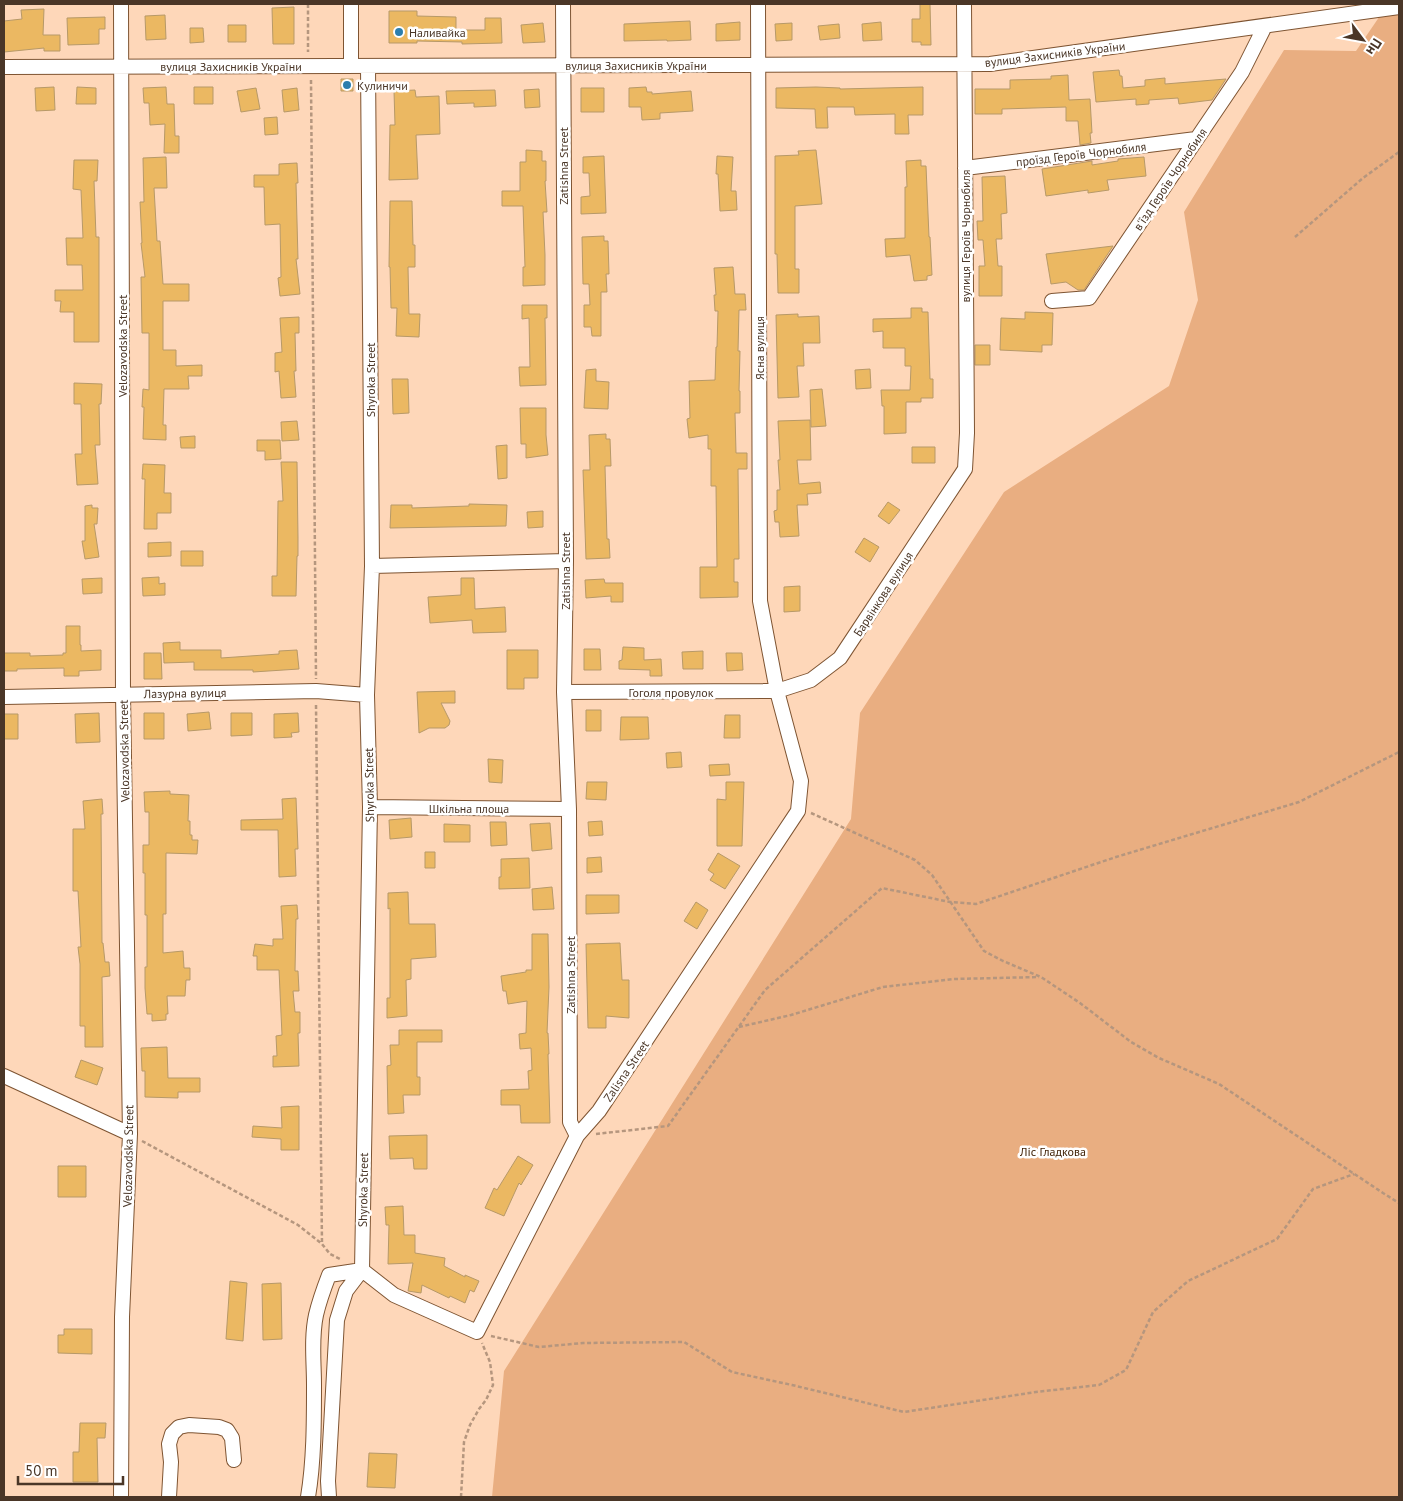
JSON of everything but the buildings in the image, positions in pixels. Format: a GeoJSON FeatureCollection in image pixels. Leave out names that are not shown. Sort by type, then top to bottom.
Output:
{"type":"FeatureCollection","features":[{"type":"Feature","properties":{"kind":"street","name":"Velozavodska Street"},"geometry":{"type":"LineString","coordinates":[[121,4],[123,694],[130,1134],[122,1317],[121,1497]]}},
{"type":"Feature","properties":{"kind":"street"},"geometry":{"type":"LineString","coordinates":[[350,4],[351,66]]}},
{"type":"Feature","properties":{"kind":"street","name":"Zatishna Street"},"geometry":{"type":"LineString","coordinates":[[563,4],[566,561],[564,692],[569,809],[570,1122],[577,1136]]}},
{"type":"Feature","properties":{"kind":"street","name":"Ясна вулиця"},"geometry":{"type":"LineString","coordinates":[[758,4],[760,601],[777,692]]}},
{"type":"Feature","properties":{"kind":"street","name":"вулиця Героїв Чорнобиля"},"geometry":{"type":"LineString","coordinates":[[964,4],[967,423],[965,469]]}},
{"type":"Feature","properties":{"kind":"street","name":"вулиця Захисників України"},"geometry":{"type":"LineString","coordinates":[[4,67],[990,64],[1399,8]]}},
{"type":"Feature","properties":{"kind":"street","name":"в'їзд Героїв Чорнобиля"},"geometry":{"type":"LineString","coordinates":[[1052,301],[1089,298],[1242,72],[1265,26]]}},
{"type":"Feature","properties":{"kind":"street","name":"Shyroka Street"},"geometry":{"type":"LineString","coordinates":[[362,1270],[370,807],[367,695],[372,566],[368,66]]}},
{"type":"Feature","properties":{"kind":"street","name":"проїзд Героїв Чорнобиля"},"geometry":{"type":"LineString","coordinates":[[965,168],[1196,139]]}},
{"type":"Feature","properties":{"kind":"street","name":"Барвінкова вулиця"},"geometry":{"type":"LineString","coordinates":[[777,692],[812,680],[840,658],[965,469]]}},
{"type":"Feature","properties":{"kind":"street"},"geometry":{"type":"LineString","coordinates":[[372,566],[566,561]]}},
{"type":"Feature","properties":{"kind":"street","name":"Лазурна вулиця"},"geometry":{"type":"LineString","coordinates":[[4,697],[316,691],[367,695]]}},
{"type":"Feature","properties":{"kind":"street","name":"Гоголя провулок"},"geometry":{"type":"LineString","coordinates":[[564,692],[777,692]]}},
{"type":"Feature","properties":{"kind":"street","name":"Zalisna Street"},"geometry":{"type":"LineString","coordinates":[[477,1332],[577,1136],[599,1111],[798,811],[801,781],[777,692]]}},
{"type":"Feature","properties":{"kind":"street","name":"Шкільна площа"},"geometry":{"type":"LineString","coordinates":[[370,807],[569,809]]}},
{"type":"Feature","properties":{"kind":"street"},"geometry":{"type":"LineString","coordinates":[[4,1076],[130,1134]]}},
{"type":"Feature","properties":{"kind":"street"},"geometry":{"type":"LineString","coordinates":[[308,1497],[313,1442],[313,1348],[316,1316],[329,1275],[362,1270],[394,1295],[477,1332]]}},
{"type":"Feature","properties":{"kind":"street"},"geometry":{"type":"LineString","coordinates":[[329,1497],[328,1481],[337,1320],[346,1291],[362,1270]]}},
{"type":"Feature","properties":{"kind":"street"},"geometry":{"type":"LineString","coordinates":[[169,1497],[171,1462],[169,1444],[172,1434],[179,1427],[189,1425],[219,1427],[227,1430],[232,1438],[234,1460]]}},
{"type":"Feature","properties":{"kind":"path"},"geometry":{"type":"LineString","coordinates":[[308,4],[322,1244]]}},
{"type":"Feature","properties":{"kind":"path"},"geometry":{"type":"LineString","coordinates":[[1294,237],[1363,178],[1399,152]]}},
{"type":"Feature","properties":{"kind":"path"},"geometry":{"type":"LineString","coordinates":[[577,1136],[668,1126],[765,990],[882,888],[950,902],[976,904],[1116,857],[1299,802],[1399,752]]}},
{"type":"Feature","properties":{"kind":"path"},"geometry":{"type":"LineString","coordinates":[[798,811],[814,813],[915,860],[932,875],[984,951],[1041,977],[1080,1003],[1132,1042],[1159,1058],[1219,1084],[1399,1202]]}},
{"type":"Feature","properties":{"kind":"path"},"geometry":{"type":"LineString","coordinates":[[738,1027],[791,1015],[883,987],[954,979],[1041,977]]}},
{"type":"Feature","properties":{"kind":"path"},"geometry":{"type":"LineString","coordinates":[[130,1134],[298,1226],[322,1244],[330,1254],[362,1270]]}},
{"type":"Feature","properties":{"kind":"path"},"geometry":{"type":"LineString","coordinates":[[477,1332],[539,1347],[583,1343],[684,1342],[732,1372],[904,1412],[1036,1392],[1099,1385],[1126,1370],[1153,1312],[1188,1281],[1277,1239],[1313,1188],[1354,1174]]}},
{"type":"Feature","properties":{"kind":"path"},"geometry":{"type":"LineString","coordinates":[[461,1497],[464,1442],[470,1425],[493,1385],[490,1362],[477,1332]]}},
{"type":"Feature","properties":{"kind":"green space","name":"Ліс Гладкова"},"geometry":{"type":"Polygon","coordinates":[[[1388,4],[1399,4],[1399,1497],[492,1497],[504,1371],[851,819],[860,713],[1004,492],[1169,386],[1198,300],[1184,212],[1284,50],[1356,51],[1388,4]]]}},
{"type":"Feature","properties":{"kind":"place","name":"Наливайка"},"geometry":{"type":"Point","coordinates":[399,32]}},
{"type":"Feature","properties":{"kind":"place","name":"Кулиничи"},"geometry":{"type":"Point","coordinates":[347,85]}}]}
